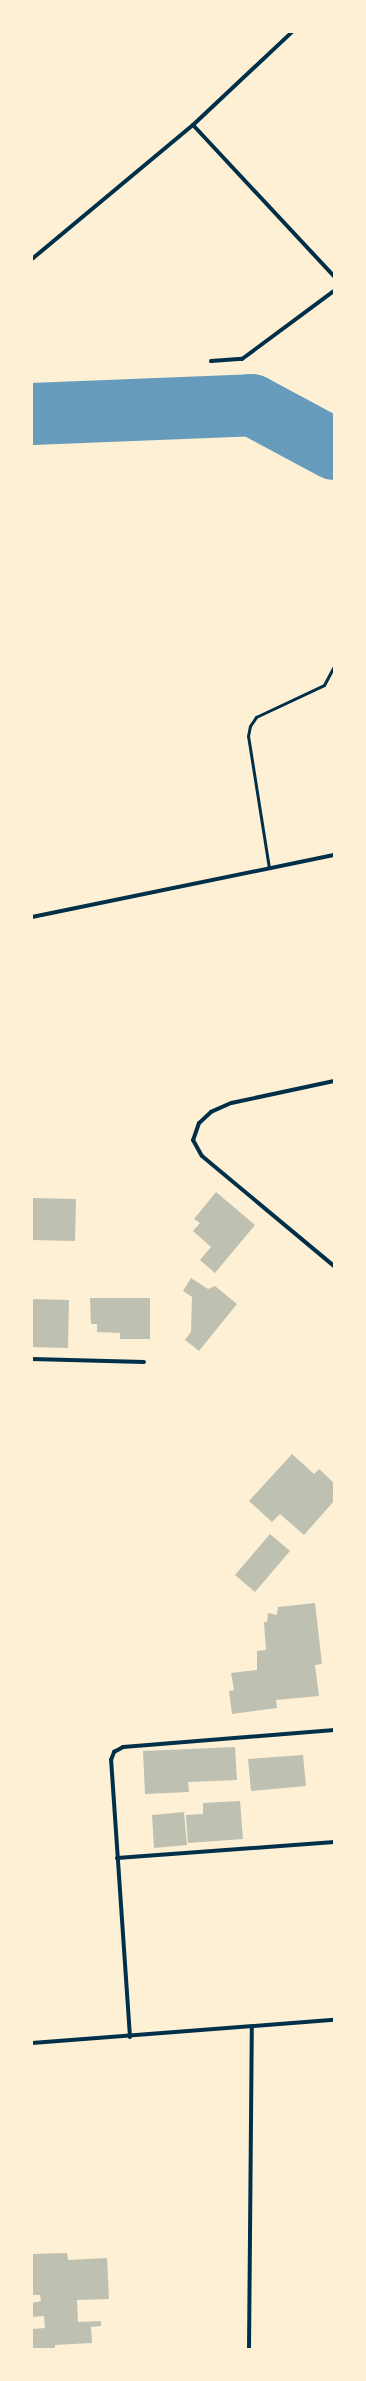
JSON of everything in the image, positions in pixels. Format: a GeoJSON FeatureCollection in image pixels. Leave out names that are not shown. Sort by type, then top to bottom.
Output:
{"type":"FeatureCollection","features":[{"type":"Feature","properties":{"kind":"street"},"geometry":{"type":"LineString","coordinates":[[32,259],[193,125],[292,32]]}},
{"type":"Feature","properties":{"kind":"street"},"geometry":{"type":"LineString","coordinates":[[193,125],[334,276]]}},
{"type":"Feature","properties":{"kind":"street"},"geometry":{"type":"LineString","coordinates":[[211,361],[242,360],[334,291]]}},
{"type":"Feature","properties":{"kind":"street"},"geometry":{"type":"LineString","coordinates":[[32,917],[334,855]]}},
{"type":"Feature","properties":{"kind":"street"},"geometry":{"type":"LineString","coordinates":[[334,1081],[231,1103],[210,1112],[199,1123],[193,1140],[202,1156],[334,1266]]}},
{"type":"Feature","properties":{"kind":"street"},"geometry":{"type":"LineString","coordinates":[[32,1359],[144,1362]]}},
{"type":"Feature","properties":{"kind":"street"},"geometry":{"type":"LineString","coordinates":[[130,2037],[111,1760],[114,1752],[123,1748],[334,1730]]}},
{"type":"Feature","properties":{"kind":"street"},"geometry":{"type":"LineString","coordinates":[[117,1858],[334,1842]]}},
{"type":"Feature","properties":{"kind":"street"},"geometry":{"type":"LineString","coordinates":[[32,2043],[130,2037],[334,2020]]}},
{"type":"Feature","properties":{"kind":"street"},"geometry":{"type":"LineString","coordinates":[[249,2349],[252,2027]]}},
{"type":"Feature","properties":{"kind":"lane"},"geometry":{"type":"LineString","coordinates":[[269,868],[248,736],[250,726],[256,717],[324,685],[334,666]]}},
{"type":"Feature","properties":{"kind":"building"},"geometry":{"type":"Polygon","coordinates":[[[216,1192],[255,1225],[215,1273],[200,1260],[211,1247],[193,1231],[200,1223],[194,1219],[216,1192]]]}},
{"type":"Feature","properties":{"kind":"building"},"geometry":{"type":"Polygon","coordinates":[[[32,1198],[76,1199],[75,1241],[32,1240],[32,1198]]]}},
{"type":"Feature","properties":{"kind":"building"},"geometry":{"type":"Polygon","coordinates":[[[191,1278],[208,1289],[215,1286],[237,1304],[199,1351],[185,1340],[191,1332],[192,1297],[183,1291],[191,1278]]]}},
{"type":"Feature","properties":{"kind":"building"},"geometry":{"type":"Polygon","coordinates":[[[90,1298],[150,1298],[150,1339],[120,1339],[120,1333],[97,1332],[97,1324],[91,1324],[90,1298]]]}},
{"type":"Feature","properties":{"kind":"building"},"geometry":{"type":"Polygon","coordinates":[[[32,1299],[69,1300],[68,1348],[32,1347],[32,1299]]]}},
{"type":"Feature","properties":{"kind":"building"},"geometry":{"type":"Polygon","coordinates":[[[292,1454],[314,1474],[319,1469],[334,1483],[334,1501],[304,1535],[280,1514],[272,1522],[249,1501],[292,1454]]]}},
{"type":"Feature","properties":{"kind":"building"},"geometry":{"type":"Polygon","coordinates":[[[270,1534],[290,1551],[255,1592],[235,1575],[270,1534]]]}},
{"type":"Feature","properties":{"kind":"building"},"geometry":{"type":"Polygon","coordinates":[[[315,1603],[322,1664],[315,1665],[319,1696],[276,1700],[277,1708],[232,1714],[229,1691],[234,1690],[231,1673],[257,1670],[257,1651],[266,1650],[264,1622],[267,1622],[268,1613],[277,1615],[278,1607],[315,1603]]]}},
{"type":"Feature","properties":{"kind":"building"},"geometry":{"type":"Polygon","coordinates":[[[235,1747],[237,1780],[188,1782],[189,1792],[145,1794],[143,1751],[235,1747]]]}},
{"type":"Feature","properties":{"kind":"building"},"geometry":{"type":"Polygon","coordinates":[[[303,1755],[306,1786],[251,1791],[248,1759],[303,1755]]]}},
{"type":"Feature","properties":{"kind":"building"},"geometry":{"type":"Polygon","coordinates":[[[240,1801],[243,1839],[188,1843],[186,1815],[203,1814],[203,1803],[240,1801]]]}},
{"type":"Feature","properties":{"kind":"building"},"geometry":{"type":"Polygon","coordinates":[[[184,1812],[187,1845],[154,1848],[152,1815],[184,1812]]]}},
{"type":"Feature","properties":{"kind":"building"},"geometry":{"type":"Polygon","coordinates":[[[67,2253],[68,2260],[107,2258],[109,2299],[77,2300],[78,2322],[101,2321],[101,2326],[91,2327],[92,2343],[55,2345],[55,2349],[32,2349],[32,2329],[45,2328],[44,2316],[32,2317],[32,2303],[41,2301],[40,2295],[32,2295],[32,2254],[67,2253]]]}},
{"type":"Feature","properties":{"kind":"waterway"},"geometry":{"type":"LineString","coordinates":[[32,414],[252,405],[334,449]]}}]}
